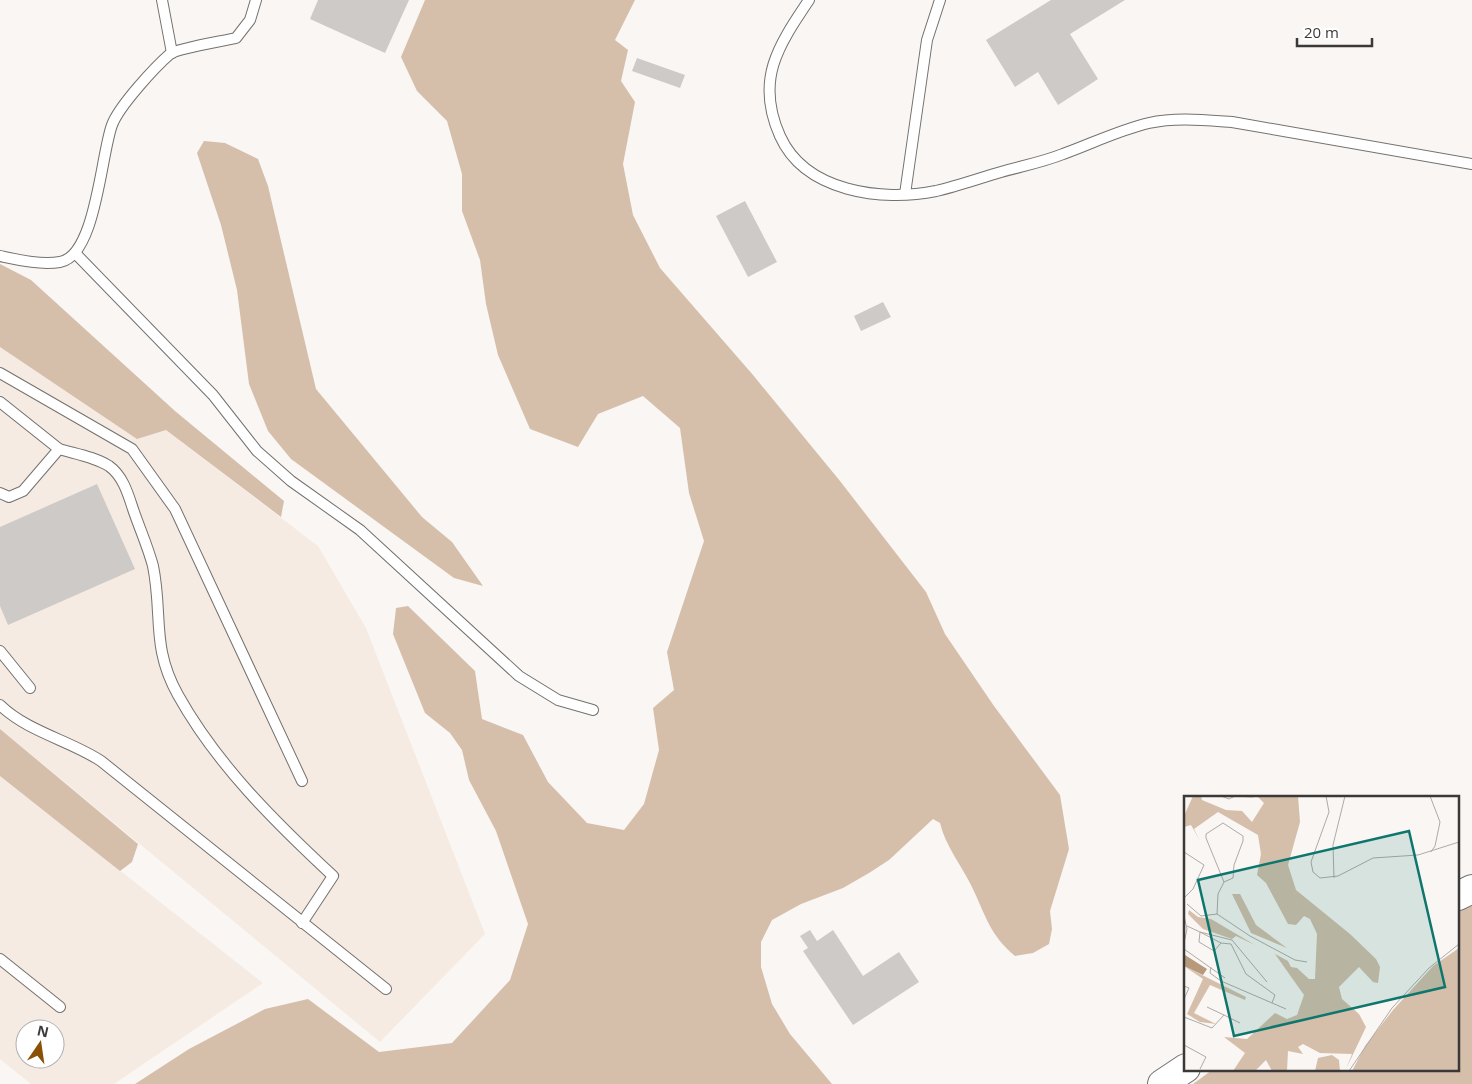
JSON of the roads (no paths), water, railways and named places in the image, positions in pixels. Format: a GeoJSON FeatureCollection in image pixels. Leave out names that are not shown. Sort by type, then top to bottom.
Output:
{"type":"FeatureCollection","features":[{"type":"Feature","properties":{"kind":"street"},"geometry":{"type":"LineString","coordinates":[[1460,895],[1472,888]]}},
{"type":"Feature","properties":{"kind":"street"},"geometry":{"type":"LineString","coordinates":[[1162,1084],[1184,1069]]}},
{"type":"Feature","properties":{"kind":"lane"},"geometry":{"type":"LineString","coordinates":[[162,0],[172,53]]}},
{"type":"Feature","properties":{"kind":"lane"},"geometry":{"type":"LineString","coordinates":[[0,256],[27,262],[62,262],[76,254],[86,236],[112,124],[128,100],[172,53],[236,38],[250,20],[256,0]]}},
{"type":"Feature","properties":{"kind":"lane"},"geometry":{"type":"LineString","coordinates":[[809,0],[783,38],[775,55],[769,77],[769,100],[773,119],[781,138],[793,156],[809,172],[835,186],[880,194],[935,191],[1062,155],[1149,123],[1192,119],[1232,122],[1472,164]]}},
{"type":"Feature","properties":{"kind":"lane"},"geometry":{"type":"LineString","coordinates":[[905,194],[926,40],[940,0]]}},
{"type":"Feature","properties":{"kind":"lane"},"geometry":{"type":"LineString","coordinates":[[76,254],[213,394],[257,450],[292,481],[360,530],[519,676],[558,700],[593,710]]}},
{"type":"Feature","properties":{"kind":"lane"},"geometry":{"type":"LineString","coordinates":[[0,372],[132,449],[175,509],[302,781]]}},
{"type":"Feature","properties":{"kind":"lane"},"geometry":{"type":"LineString","coordinates":[[0,402],[59,449],[97,460],[110,467],[119,475],[126,488],[152,565],[161,654],[166,672],[178,696],[248,793],[334,876],[302,923]]}},
{"type":"Feature","properties":{"kind":"lane"},"geometry":{"type":"LineString","coordinates":[[0,493],[9,497],[23,491],[59,449]]}},
{"type":"Feature","properties":{"kind":"lane"},"geometry":{"type":"LineString","coordinates":[[0,651],[30,688]]}},
{"type":"Feature","properties":{"kind":"lane"},"geometry":{"type":"LineString","coordinates":[[0,705],[31,727],[82,748],[101,761],[386,989]]}},
{"type":"Feature","properties":{"kind":"lane"},"geometry":{"type":"LineString","coordinates":[[0,959],[60,1007]]}}]}
